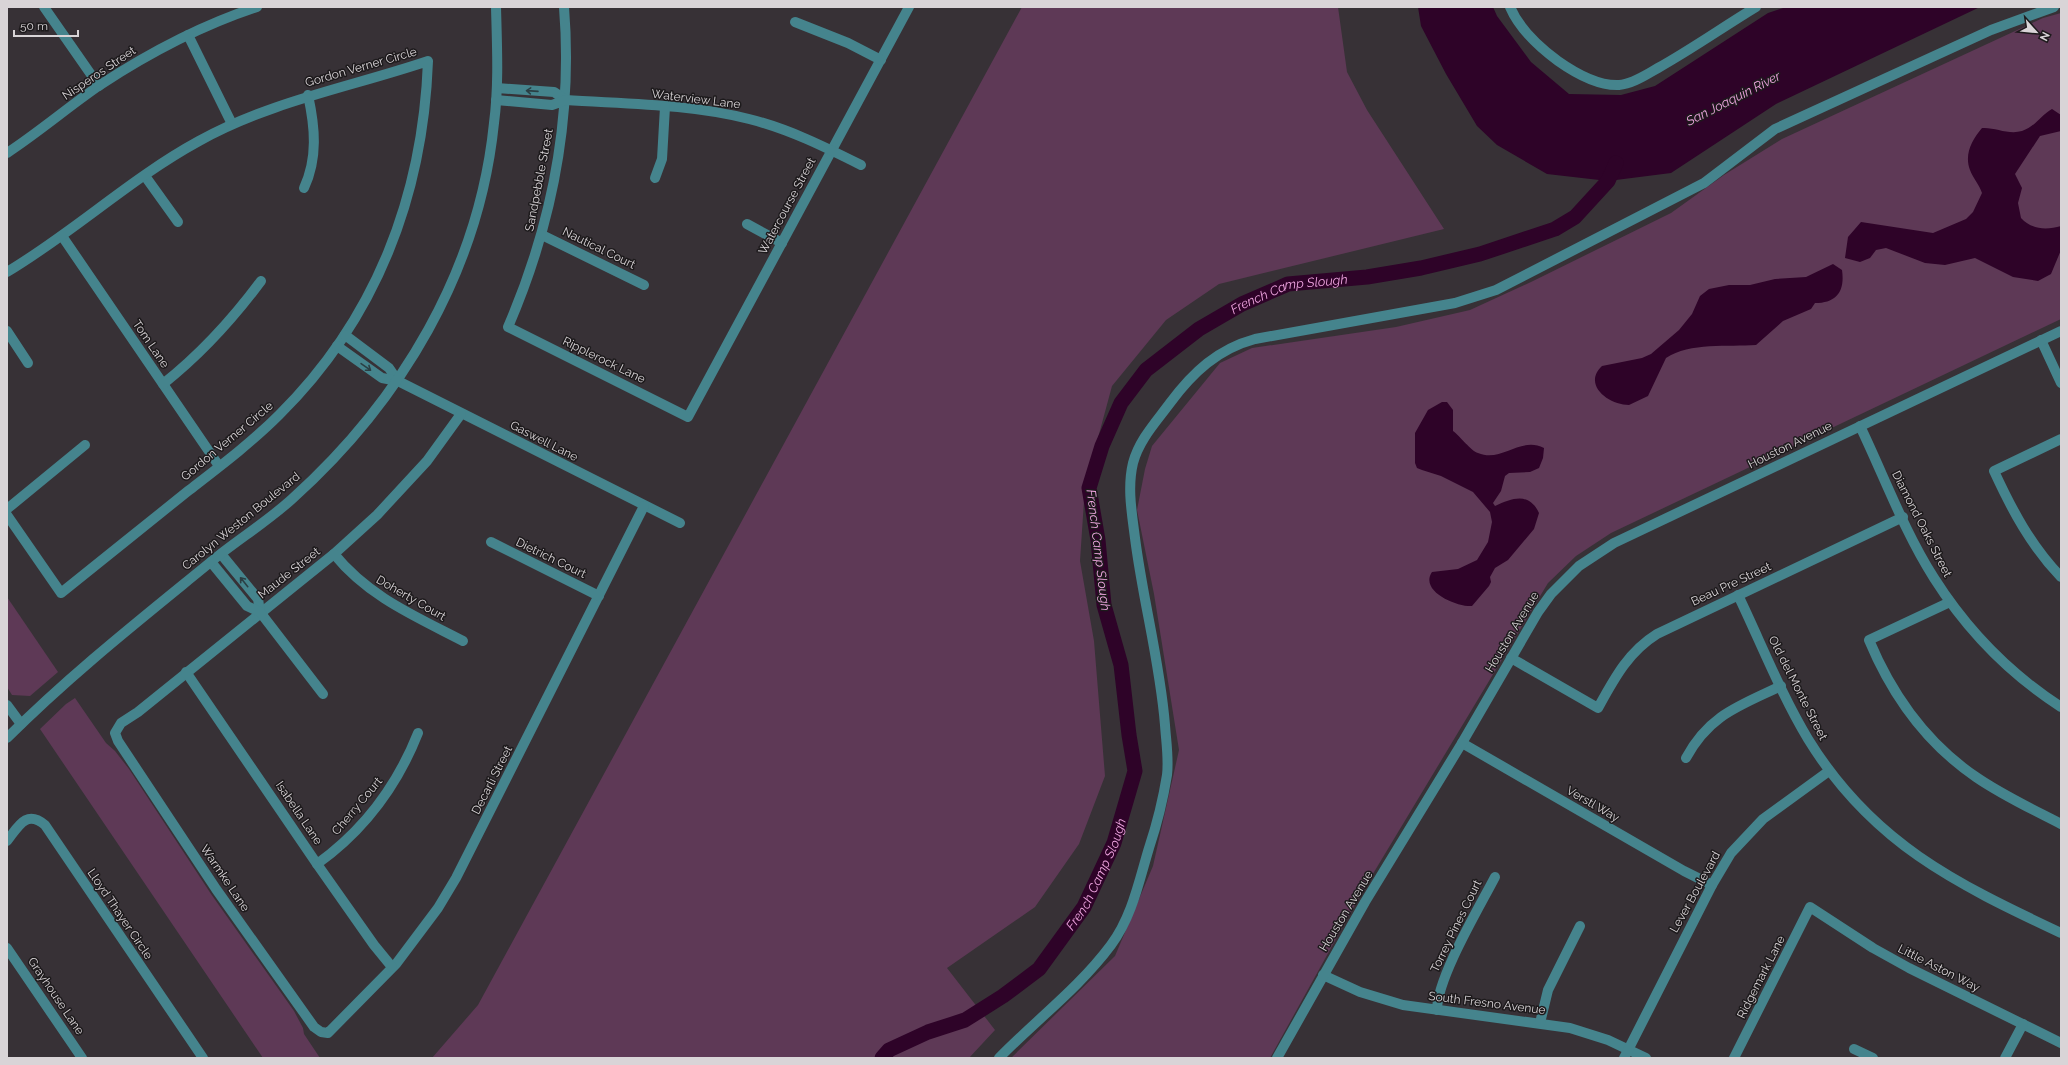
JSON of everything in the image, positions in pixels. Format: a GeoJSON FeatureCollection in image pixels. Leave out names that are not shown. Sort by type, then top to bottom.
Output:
{"type":"FeatureCollection","features":[{"type":"Feature","properties":{"kind":"street"},"geometry":{"type":"LineString","coordinates":[[44,7],[99,86]]}},
{"type":"Feature","properties":{"kind":"street","name":"Nisperos Street"},"geometry":{"type":"LineString","coordinates":[[7,153],[99,86],[130,66],[188,35],[257,7]]}},
{"type":"Feature","properties":{"kind":"street","name":"Carolyn Weston Boulevard"},"geometry":{"type":"LineString","coordinates":[[7,738],[111,643],[221,554],[290,501],[340,454],[398,381],[429,331],[448,294],[465,250],[485,183],[490,153],[497,88],[496,7]]}},
{"type":"Feature","properties":{"kind":"street","name":"Sandpebble Street"},"geometry":{"type":"LineString","coordinates":[[508,327],[522,294],[542,234],[558,163],[566,100],[567,58],[564,7]]}},
{"type":"Feature","properties":{"kind":"street","name":"Watercourse Street"},"geometry":{"type":"LineString","coordinates":[[688,417],[909,7]]}},
{"type":"Feature","properties":{"kind":"street"},"geometry":{"type":"LineString","coordinates":[[1510,7],[1513,14],[1536,43],[1566,67],[1587,78],[1620,85],[1638,79],[1694,48],[1756,7]]}},
{"type":"Feature","properties":{"kind":"street"},"geometry":{"type":"LineString","coordinates":[[999,1058],[1080,982],[1112,945],[1124,924],[1152,840],[1163,796],[1168,757],[1163,704],[1132,519],[1130,493],[1132,470],[1139,447],[1146,434],[1177,394],[1203,366],[1226,349],[1255,339],[1455,303],[1496,290],[1704,183],[1759,140],[1782,126],[1991,30],[2054,7]]}},
{"type":"Feature","properties":{"kind":"street"},"geometry":{"type":"LineString","coordinates":[[794,22],[848,44],[881,60]]}},
{"type":"Feature","properties":{"kind":"street"},"geometry":{"type":"LineString","coordinates":[[188,35],[232,124]]}},
{"type":"Feature","properties":{"kind":"street","name":"Gordon Verner Circle"},"geometry":{"type":"LineString","coordinates":[[7,272],[62,236],[175,155],[232,124],[308,95],[428,61],[427,91],[419,150],[405,208],[384,264],[368,296],[345,335],[306,386],[280,414],[219,466],[61,593],[7,515]]}},
{"type":"Feature","properties":{"kind":"street","name":"Waterview Lane"},"geometry":{"type":"LineString","coordinates":[[497,88],[554,92],[566,100]]}},
{"type":"Feature","properties":{"kind":"street"},"geometry":{"type":"LineString","coordinates":[[304,188],[311,172],[314,152],[314,126],[308,95]]}},
{"type":"Feature","properties":{"kind":"street","name":"Waterview Lane"},"geometry":{"type":"LineString","coordinates":[[496,100],[552,104],[566,100],[665,107],[721,113],[749,119],[798,135],[861,165]]}},
{"type":"Feature","properties":{"kind":"street"},"geometry":{"type":"LineString","coordinates":[[655,178],[662,159],[665,107]]}},
{"type":"Feature","properties":{"kind":"street"},"geometry":{"type":"LineString","coordinates":[[144,176],[178,222]]}},
{"type":"Feature","properties":{"kind":"street"},"geometry":{"type":"LineString","coordinates":[[746,224],[782,243]]}},
{"type":"Feature","properties":{"kind":"street","name":"Nautical Court"},"geometry":{"type":"LineString","coordinates":[[542,234],[644,285]]}},
{"type":"Feature","properties":{"kind":"street","name":"Tom Lane"},"geometry":{"type":"LineString","coordinates":[[62,236],[219,466]]}},
{"type":"Feature","properties":{"kind":"street"},"geometry":{"type":"LineString","coordinates":[[163,384],[199,354],[224,329],[261,281]]}},
{"type":"Feature","properties":{"kind":"street","name":"Ripplerock Lane"},"geometry":{"type":"LineString","coordinates":[[508,327],[688,417]]}},
{"type":"Feature","properties":{"kind":"street","name":"Houston Avenue"},"geometry":{"type":"LineString","coordinates":[[1277,1058],[1435,785],[1462,744],[1538,612],[1551,594],[1579,566],[1597,553],[2061,330]]}},
{"type":"Feature","properties":{"kind":"street"},"geometry":{"type":"LineString","coordinates":[[7,331],[28,363]]}},
{"type":"Feature","properties":{"kind":"street","name":"Gaswell Lane"},"geometry":{"type":"LineString","coordinates":[[345,335],[389,368],[398,381]]}},
{"type":"Feature","properties":{"kind":"street"},"geometry":{"type":"LineString","coordinates":[[2040,340],[2061,383]]}},
{"type":"Feature","properties":{"kind":"street","name":"Gaswell Lane"},"geometry":{"type":"LineString","coordinates":[[337,346],[382,378],[398,381],[680,523]]}},
{"type":"Feature","properties":{"kind":"street","name":"Maude Street"},"geometry":{"type":"LineString","coordinates":[[115,733],[121,723],[138,712],[260,612],[334,554],[404,488],[427,461],[461,414]]}},
{"type":"Feature","properties":{"kind":"street","name":"Diamond Oaks Street"},"geometry":{"type":"LineString","coordinates":[[1860,426],[1924,561],[1950,602],[1975,634],[1996,656],[2035,689],[2061,707]]}},
{"type":"Feature","properties":{"kind":"street"},"geometry":{"type":"LineString","coordinates":[[2061,439],[1994,471],[2022,526],[2041,555],[2061,577]]}},
{"type":"Feature","properties":{"kind":"street"},"geometry":{"type":"LineString","coordinates":[[7,509],[85,445]]}},
{"type":"Feature","properties":{"kind":"street","name":"Decarli Street"},"geometry":{"type":"LineString","coordinates":[[321,1032],[328,1033],[392,967],[438,908],[467,859],[644,506]]}},
{"type":"Feature","properties":{"kind":"street","name":"Beau Pre Street"},"geometry":{"type":"LineString","coordinates":[[1511,658],[1598,708],[1627,660],[1646,641],[1738,595],[1903,517]]}},
{"type":"Feature","properties":{"kind":"street","name":"Dietrich Court"},"geometry":{"type":"LineString","coordinates":[[491,542],[599,596]]}},
{"type":"Feature","properties":{"kind":"street"},"geometry":{"type":"LineString","coordinates":[[221,554],[258,598],[260,612]]}},
{"type":"Feature","properties":{"kind":"street","name":"Doherty Court"},"geometry":{"type":"LineString","coordinates":[[334,554],[351,574],[373,592],[463,641]]}},
{"type":"Feature","properties":{"kind":"street"},"geometry":{"type":"LineString","coordinates":[[211,562],[247,606],[260,612],[323,694]]}},
{"type":"Feature","properties":{"kind":"street","name":"Old del Monte Street"},"geometry":{"type":"LineString","coordinates":[[1738,595],[1808,739],[1829,771],[1868,816],[1908,850],[1954,880],[2061,933]]}},
{"type":"Feature","properties":{"kind":"street"},"geometry":{"type":"LineString","coordinates":[[1950,602],[1869,640],[1879,663],[1903,705],[1937,745],[1975,777],[2001,793],[2061,824]]}},
{"type":"Feature","properties":{"kind":"street","name":"Isabella Lane"},"geometry":{"type":"LineString","coordinates":[[186,672],[317,864],[374,945],[392,967]]}},
{"type":"Feature","properties":{"kind":"street"},"geometry":{"type":"LineString","coordinates":[[1686,758],[1700,735],[1721,716],[1781,686]]}},
{"type":"Feature","properties":{"kind":"street"},"geometry":{"type":"LineString","coordinates":[[7,704],[21,724]]}},
{"type":"Feature","properties":{"kind":"street","name":"Warmke Lane"},"geometry":{"type":"LineString","coordinates":[[115,733],[118,741],[216,889],[314,1027],[321,1032]]}},
{"type":"Feature","properties":{"kind":"street","name":"Cherry Court"},"geometry":{"type":"LineString","coordinates":[[317,864],[348,840],[380,803],[404,764],[418,733]]}},
{"type":"Feature","properties":{"kind":"street","name":"Verstl Way"},"geometry":{"type":"LineString","coordinates":[[1462,744],[1684,871],[1712,885]]}},
{"type":"Feature","properties":{"kind":"street","name":"Lever Boulevard"},"geometry":{"type":"LineString","coordinates":[[1626,1053],[1712,885],[1731,853],[1756,825],[1829,771]]}},
{"type":"Feature","properties":{"kind":"street","name":"Lloyd Thayer Circle"},"geometry":{"type":"LineString","coordinates":[[7,841],[21,823],[28,819],[34,819],[45,825],[203,1058]]}},
{"type":"Feature","properties":{"kind":"street","name":"Torrey Pines Court"},"geometry":{"type":"LineString","coordinates":[[1437,1010],[1440,990],[1447,972],[1495,877]]}},
{"type":"Feature","properties":{"kind":"street","name":"Little Aston Way"},"geometry":{"type":"LineString","coordinates":[[1810,907],[1873,948],[1909,968],[2061,1043]]}},
{"type":"Feature","properties":{"kind":"street","name":"Ridgemark Lane"},"geometry":{"type":"LineString","coordinates":[[1734,1058],[1810,907]]}},
{"type":"Feature","properties":{"kind":"street"},"geometry":{"type":"LineString","coordinates":[[1540,1023],[1548,990],[1580,926]]}},
{"type":"Feature","properties":{"kind":"street","name":"Grayhouse Lane"},"geometry":{"type":"LineString","coordinates":[[7,948],[82,1058]]}},
{"type":"Feature","properties":{"kind":"street","name":"South Fresno Avenue"},"geometry":{"type":"LineString","coordinates":[[1324,975],[1360,992],[1382,1000],[1437,1010],[1540,1023],[1588,1033],[1626,1053],[1646,1058]]}},
{"type":"Feature","properties":{"kind":"street"},"geometry":{"type":"LineString","coordinates":[[2005,1058],[2022,1024]]}},
{"type":"Feature","properties":{"kind":"street"},"geometry":{"type":"LineString","coordinates":[[1854,1049],[1873,1058]]}},
{"type":"Feature","properties":{"kind":"shaded area"},"geometry":{"type":"Polygon","coordinates":[[[1022,7],[1338,7],[1347,72],[1367,110],[1444,229],[1219,284],[1166,320],[1112,386],[1085,486],[1080,561],[1094,641],[1105,776],[1079,844],[1035,907],[947,968],[995,1030],[969,1058],[432,1058],[478,1005],[1022,7]]]}},
{"type":"Feature","properties":{"kind":"shaded area"},"geometry":{"type":"Polygon","coordinates":[[[2061,13],[2061,319],[1611,533],[1576,556],[1548,583],[1362,892],[1270,1058],[1011,1058],[1115,956],[1153,866],[1179,750],[1154,594],[1137,510],[1145,469],[1152,446],[1220,363],[1252,348],[1396,327],[1470,310],[1531,282],[1671,213],[1724,175],[1782,139],[2043,18],[2061,13]]]}},
{"type":"Feature","properties":{"kind":"shaded area"},"geometry":{"type":"Polygon","coordinates":[[[7,597],[58,672],[30,696],[12,695],[7,687],[7,597]]]}},
{"type":"Feature","properties":{"kind":"shaded area"},"geometry":{"type":"Polygon","coordinates":[[[75,698],[106,743],[115,751],[129,769],[211,894],[294,1011],[303,1028],[304,1034],[320,1058],[263,1058],[40,729],[66,704],[75,698]]]}},
{"type":"Feature","properties":{"kind":"water","name":"San Joaquin River"},"geometry":{"type":"Polygon","coordinates":[[[1418,7],[1493,7],[1497,16],[1531,62],[1569,94],[1621,95],[1655,86],[1768,13],[1786,7],[1980,7],[1776,104],[1671,173],[1608,181],[1547,174],[1497,145],[1477,126],[1446,74],[1421,26],[1418,7]]]}},
{"type":"Feature","properties":{"kind":"water"},"geometry":{"type":"Polygon","coordinates":[[[2052,109],[2061,115],[2061,131],[2040,136],[2015,174],[2022,188],[2018,203],[2021,218],[2030,225],[2040,228],[2061,226],[2061,250],[2051,274],[2038,281],[2013,277],[1975,258],[1945,265],[1925,263],[1886,248],[1876,250],[1870,258],[1860,262],[1845,258],[1848,237],[1861,222],[1933,233],[1966,219],[1973,212],[1982,193],[1968,164],[1970,148],[1978,133],[1982,128],[2007,132],[2022,131],[2031,127],[2044,114],[2052,109]]]}},
{"type":"Feature","properties":{"kind":"water"},"geometry":{"type":"Polygon","coordinates":[[[1833,264],[1842,270],[1843,277],[1841,290],[1838,294],[1829,301],[1815,303],[1811,309],[1783,321],[1756,345],[1698,347],[1676,353],[1666,358],[1648,396],[1629,405],[1614,402],[1606,398],[1596,387],[1595,380],[1597,373],[1602,366],[1642,358],[1651,354],[1679,330],[1692,314],[1700,296],[1709,289],[1729,285],[1750,285],[1775,279],[1806,277],[1833,264]]]}},
{"type":"Feature","properties":{"kind":"water"},"geometry":{"type":"Polygon","coordinates":[[[1442,402],[1447,402],[1453,410],[1453,431],[1475,452],[1495,455],[1527,445],[1535,445],[1544,448],[1543,458],[1539,468],[1530,472],[1509,473],[1505,476],[1501,491],[1493,503],[1495,506],[1514,499],[1525,499],[1530,502],[1535,506],[1539,513],[1534,529],[1508,560],[1495,568],[1490,577],[1491,582],[1489,586],[1472,606],[1465,606],[1449,601],[1435,591],[1429,579],[1432,572],[1458,569],[1477,560],[1488,542],[1492,522],[1490,512],[1473,492],[1441,476],[1417,468],[1415,463],[1415,433],[1428,410],[1442,402]]]}},
{"type":"Feature","properties":{"kind":"waterway","name":"French Camp Slough"},"geometry":{"type":"LineString","coordinates":[[882,1058],[889,1050],[928,1032],[965,1020],[1003,996],[1039,969],[1084,907],[1114,843],[1135,771],[1129,735],[1121,665],[1104,605],[1098,540],[1089,488],[1102,446],[1121,403],[1146,370],[1199,329],[1242,304],[1288,284],[1367,277],[1421,268],[1480,254],[1555,229],[1575,217],[1608,181],[1616,163]]}}]}
